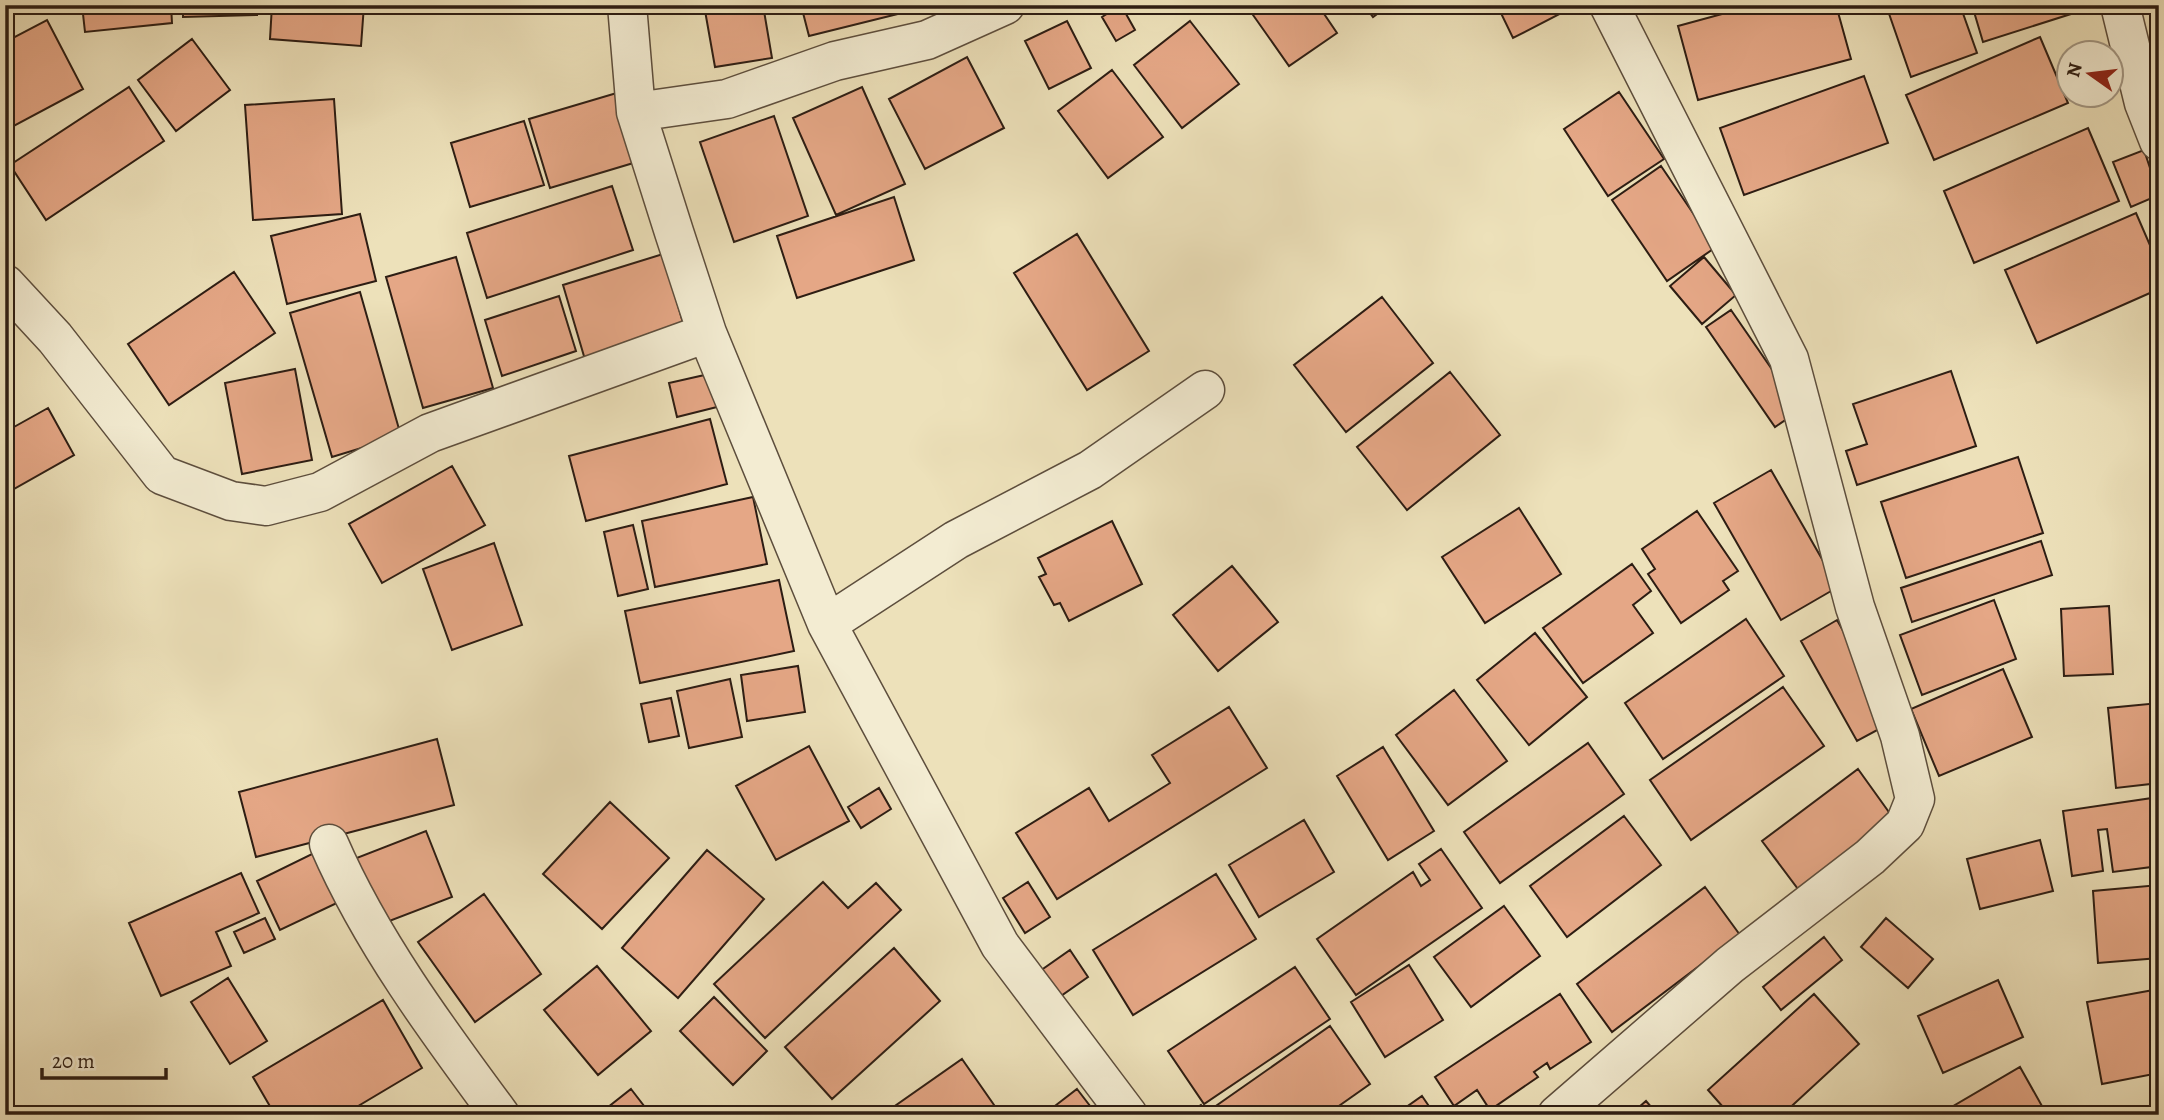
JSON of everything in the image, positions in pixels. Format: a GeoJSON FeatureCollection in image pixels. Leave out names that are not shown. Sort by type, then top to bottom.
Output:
{"type":"FeatureCollection","features":[{"type":"Feature","properties":{"kind":"street"},"geometry":{"type":"LineString","coordinates":[[627,5],[636,112],[708,333],[827,624],[1000,945],[1128,1115]]}},
{"type":"Feature","properties":{"kind":"street"},"geometry":{"type":"LineString","coordinates":[[636,112],[727,99],[835,61],[927,40],[1005,5]]}},
{"type":"Feature","properties":{"kind":"street"},"geometry":{"type":"LineString","coordinates":[[1557,1115],[1730,965],[1870,857],[1905,824],[1915,799],[1900,736],[1855,607],[1788,359],[1609,5]]}},
{"type":"Feature","properties":{"kind":"street"},"geometry":{"type":"LineString","coordinates":[[2120,5],[2144,103],[2159,141]]}},
{"type":"Feature","properties":{"kind":"street"},"geometry":{"type":"LineString","coordinates":[[5,284],[55,338],[162,475],[231,501],[266,506],[320,492],[430,433],[708,333]]}},
{"type":"Feature","properties":{"kind":"street"},"geometry":{"type":"LineString","coordinates":[[827,624],[956,540],[1090,470],[1205,390]]}},
{"type":"Feature","properties":{"kind":"street"},"geometry":{"type":"LineString","coordinates":[[329,844],[363,911],[415,994],[500,1115]]}},
{"type":"Feature","properties":{"kind":"building"},"geometry":{"type":"Polygon","coordinates":[[[82,5],[171,5],[172,23],[85,32],[82,5]]]}},
{"type":"Feature","properties":{"kind":"building"},"geometry":{"type":"Polygon","coordinates":[[[183,5],[257,5],[257,15],[183,17],[183,5]]]}},
{"type":"Feature","properties":{"kind":"building"},"geometry":{"type":"Polygon","coordinates":[[[272,5],[364,5],[361,46],[270,39],[272,5]]]}},
{"type":"Feature","properties":{"kind":"building"},"geometry":{"type":"Polygon","coordinates":[[[704,5],[763,5],[772,58],[715,67],[704,5]]]}},
{"type":"Feature","properties":{"kind":"building"},"geometry":{"type":"Polygon","coordinates":[[[801,5],[934,5],[809,36],[801,5]]]}},
{"type":"Feature","properties":{"kind":"building"},"geometry":{"type":"Polygon","coordinates":[[[1121,5],[1135,30],[1116,41],[1102,17],[1121,5]]]}},
{"type":"Feature","properties":{"kind":"building"},"geometry":{"type":"Polygon","coordinates":[[[1246,5],[1318,5],[1337,33],[1289,66],[1246,5]]]}},
{"type":"Feature","properties":{"kind":"building"},"geometry":{"type":"Polygon","coordinates":[[[1364,5],[1389,5],[1373,17],[1364,5]]]}},
{"type":"Feature","properties":{"kind":"building"},"geometry":{"type":"Polygon","coordinates":[[[1497,5],[1574,5],[1575,6],[1513,38],[1497,5]]]}},
{"type":"Feature","properties":{"kind":"building"},"geometry":{"type":"Polygon","coordinates":[[[1755,5],[1836,5],[1851,59],[1698,100],[1678,26],[1755,5]]]}},
{"type":"Feature","properties":{"kind":"building"},"geometry":{"type":"Polygon","coordinates":[[[1886,5],[1960,5],[1977,53],[1911,77],[1886,5]]]}},
{"type":"Feature","properties":{"kind":"building"},"geometry":{"type":"Polygon","coordinates":[[[1972,5],[2071,5],[2074,13],[1983,42],[1972,5]]]}},
{"type":"Feature","properties":{"kind":"building"},"geometry":{"type":"Polygon","coordinates":[[[47,20],[83,89],[10,128],[5,119],[5,42],[47,20]]]}},
{"type":"Feature","properties":{"kind":"building"},"geometry":{"type":"Polygon","coordinates":[[[1067,21],[1091,68],[1049,89],[1025,41],[1067,21]]]}},
{"type":"Feature","properties":{"kind":"building"},"geometry":{"type":"Polygon","coordinates":[[[1190,21],[1239,84],[1182,128],[1134,65],[1190,21]]]}},
{"type":"Feature","properties":{"kind":"building"},"geometry":{"type":"Polygon","coordinates":[[[2040,37],[2056,75],[2056,108],[1934,160],[1906,95],[2040,37]]]}},
{"type":"Feature","properties":{"kind":"building"},"geometry":{"type":"Polygon","coordinates":[[[192,39],[230,90],[176,131],[138,80],[192,39]]]}},
{"type":"Feature","properties":{"kind":"building"},"geometry":{"type":"Polygon","coordinates":[[[967,57],[1004,128],[925,169],[889,99],[967,57]]]}},
{"type":"Feature","properties":{"kind":"building"},"geometry":{"type":"Polygon","coordinates":[[[1112,70],[1163,137],[1108,178],[1058,111],[1112,70]]]}},
{"type":"Feature","properties":{"kind":"building"},"geometry":{"type":"Polygon","coordinates":[[[1864,76],[1888,143],[1744,195],[1720,128],[1864,76]]]}},
{"type":"Feature","properties":{"kind":"building"},"geometry":{"type":"Polygon","coordinates":[[[129,87],[164,141],[46,220],[10,165],[129,87]]]}},
{"type":"Feature","properties":{"kind":"building"},"geometry":{"type":"Polygon","coordinates":[[[862,87],[905,184],[836,215],[793,118],[862,87]]]}},
{"type":"Feature","properties":{"kind":"building"},"geometry":{"type":"Polygon","coordinates":[[[620,92],[640,161],[550,188],[529,119],[620,92]]]}},
{"type":"Feature","properties":{"kind":"building"},"geometry":{"type":"Polygon","coordinates":[[[1619,92],[1664,159],[1608,196],[1564,129],[1619,92]]]}},
{"type":"Feature","properties":{"kind":"building"},"geometry":{"type":"Polygon","coordinates":[[[334,99],[342,214],[253,220],[245,105],[334,99]]]}},
{"type":"Feature","properties":{"kind":"building"},"geometry":{"type":"Polygon","coordinates":[[[774,116],[808,216],[734,242],[700,142],[774,116]]]}},
{"type":"Feature","properties":{"kind":"building"},"geometry":{"type":"Polygon","coordinates":[[[524,121],[544,185],[470,207],[451,143],[524,121]]]}},
{"type":"Feature","properties":{"kind":"building"},"geometry":{"type":"Polygon","coordinates":[[[2088,128],[2119,201],[1974,263],[1944,191],[2088,128]]]}},
{"type":"Feature","properties":{"kind":"building"},"geometry":{"type":"Polygon","coordinates":[[[2144,150],[2159,195],[2131,207],[2113,162],[2144,150]]]}},
{"type":"Feature","properties":{"kind":"building"},"geometry":{"type":"Polygon","coordinates":[[[1661,166],[1716,247],[1667,281],[1612,200],[1661,166]]]}},
{"type":"Feature","properties":{"kind":"building"},"geometry":{"type":"Polygon","coordinates":[[[612,186],[633,250],[487,298],[467,233],[612,186]]]}},
{"type":"Feature","properties":{"kind":"building"},"geometry":{"type":"Polygon","coordinates":[[[894,197],[914,260],[797,298],[777,236],[894,197]]]}},
{"type":"Feature","properties":{"kind":"building"},"geometry":{"type":"Polygon","coordinates":[[[2136,213],[2159,266],[2159,289],[2037,343],[2005,270],[2136,213]]]}},
{"type":"Feature","properties":{"kind":"building"},"geometry":{"type":"Polygon","coordinates":[[[360,214],[376,281],[287,304],[271,236],[360,214]]]}},
{"type":"Feature","properties":{"kind":"building"},"geometry":{"type":"Polygon","coordinates":[[[1077,234],[1149,351],[1087,390],[1014,273],[1077,234]]]}},
{"type":"Feature","properties":{"kind":"building"},"geometry":{"type":"Polygon","coordinates":[[[663,254],[686,333],[586,363],[563,285],[663,254]]]}},
{"type":"Feature","properties":{"kind":"building"},"geometry":{"type":"Polygon","coordinates":[[[456,257],[493,388],[423,408],[386,277],[456,257]]]}},
{"type":"Feature","properties":{"kind":"building"},"geometry":{"type":"Polygon","coordinates":[[[1704,257],[1736,295],[1702,324],[1670,286],[1704,257]]]}},
{"type":"Feature","properties":{"kind":"building"},"geometry":{"type":"Polygon","coordinates":[[[234,272],[275,333],[169,405],[128,344],[234,272]]]}},
{"type":"Feature","properties":{"kind":"building"},"geometry":{"type":"Polygon","coordinates":[[[360,292],[401,436],[332,457],[290,313],[360,292]]]}},
{"type":"Feature","properties":{"kind":"building"},"geometry":{"type":"Polygon","coordinates":[[[559,296],[576,351],[502,376],[485,320],[559,296]]]}},
{"type":"Feature","properties":{"kind":"building"},"geometry":{"type":"Polygon","coordinates":[[[1382,297],[1433,363],[1346,432],[1294,365],[1382,297]]]}},
{"type":"Feature","properties":{"kind":"building"},"geometry":{"type":"Polygon","coordinates":[[[1731,310],[1800,410],[1775,427],[1706,327],[1731,310]]]}},
{"type":"Feature","properties":{"kind":"building"},"geometry":{"type":"Polygon","coordinates":[[[295,369],[312,460],[242,474],[225,383],[295,369]]]}},
{"type":"Feature","properties":{"kind":"building"},"geometry":{"type":"Polygon","coordinates":[[[1951,371],[1976,446],[1857,485],[1846,451],[1867,444],[1853,404],[1951,371]]]}},
{"type":"Feature","properties":{"kind":"building"},"geometry":{"type":"Polygon","coordinates":[[[1450,372],[1500,435],[1407,510],[1357,447],[1450,372]]]}},
{"type":"Feature","properties":{"kind":"building"},"geometry":{"type":"Polygon","coordinates":[[[709,374],[717,407],[677,417],[669,383],[709,374]]]}},
{"type":"Feature","properties":{"kind":"building"},"geometry":{"type":"Polygon","coordinates":[[[48,408],[74,455],[5,494],[5,432],[48,408]]]}},
{"type":"Feature","properties":{"kind":"building"},"geometry":{"type":"Polygon","coordinates":[[[710,419],[727,484],[586,521],[569,456],[710,419]]]}},
{"type":"Feature","properties":{"kind":"building"},"geometry":{"type":"Polygon","coordinates":[[[2018,457],[2043,533],[1906,578],[1881,502],[2018,457]]]}},
{"type":"Feature","properties":{"kind":"building"},"geometry":{"type":"Polygon","coordinates":[[[452,466],[485,525],[382,583],[349,524],[452,466]]]}},
{"type":"Feature","properties":{"kind":"building"},"geometry":{"type":"Polygon","coordinates":[[[1771,470],[1838,587],[1781,620],[1714,503],[1771,470]]]}},
{"type":"Feature","properties":{"kind":"building"},"geometry":{"type":"Polygon","coordinates":[[[753,497],[767,564],[655,587],[642,521],[753,497]]]}},
{"type":"Feature","properties":{"kind":"building"},"geometry":{"type":"Polygon","coordinates":[[[1519,508],[1561,574],[1485,623],[1442,557],[1519,508]]]}},
{"type":"Feature","properties":{"kind":"building"},"geometry":{"type":"Polygon","coordinates":[[[1697,511],[1738,571],[1723,581],[1729,590],[1681,623],[1648,574],[1655,569],[1642,549],[1697,511]]]}},
{"type":"Feature","properties":{"kind":"building"},"geometry":{"type":"Polygon","coordinates":[[[1112,521],[1142,584],[1069,621],[1060,603],[1054,605],[1039,577],[1046,574],[1038,558],[1112,521]]]}},
{"type":"Feature","properties":{"kind":"building"},"geometry":{"type":"Polygon","coordinates":[[[633,525],[648,589],[618,596],[604,532],[633,525]]]}},
{"type":"Feature","properties":{"kind":"building"},"geometry":{"type":"Polygon","coordinates":[[[2041,541],[2052,575],[1912,622],[1901,588],[2041,541]]]}},
{"type":"Feature","properties":{"kind":"building"},"geometry":{"type":"Polygon","coordinates":[[[494,543],[522,625],[452,650],[423,569],[494,543]]]}},
{"type":"Feature","properties":{"kind":"building"},"geometry":{"type":"Polygon","coordinates":[[[1632,564],[1651,591],[1633,605],[1653,633],[1583,683],[1543,628],[1632,564]]]}},
{"type":"Feature","properties":{"kind":"building"},"geometry":{"type":"Polygon","coordinates":[[[1232,566],[1278,622],[1218,671],[1173,615],[1232,566]]]}},
{"type":"Feature","properties":{"kind":"building"},"geometry":{"type":"Polygon","coordinates":[[[779,580],[794,651],[640,683],[625,611],[779,580]]]}},
{"type":"Feature","properties":{"kind":"building"},"geometry":{"type":"Polygon","coordinates":[[[1994,600],[2016,659],[1922,695],[1900,635],[1994,600]]]}},
{"type":"Feature","properties":{"kind":"building"},"geometry":{"type":"Polygon","coordinates":[[[2109,606],[2113,674],[2064,676],[2061,609],[2109,606]]]}},
{"type":"Feature","properties":{"kind":"building"},"geometry":{"type":"Polygon","coordinates":[[[1746,619],[1784,676],[1663,759],[1625,703],[1746,619]]]}},
{"type":"Feature","properties":{"kind":"building"},"geometry":{"type":"Polygon","coordinates":[[[1837,620],[1894,721],[1857,741],[1801,641],[1837,620]]]}},
{"type":"Feature","properties":{"kind":"building"},"geometry":{"type":"Polygon","coordinates":[[[1535,633],[1587,697],[1529,745],[1477,680],[1535,633]]]}},
{"type":"Feature","properties":{"kind":"building"},"geometry":{"type":"Polygon","coordinates":[[[798,666],[805,712],[747,721],[741,675],[798,666]]]}},
{"type":"Feature","properties":{"kind":"building"},"geometry":{"type":"Polygon","coordinates":[[[2003,669],[2032,737],[1939,776],[1911,709],[2003,669]]]}},
{"type":"Feature","properties":{"kind":"building"},"geometry":{"type":"Polygon","coordinates":[[[730,679],[742,737],[689,748],[677,691],[730,679]]]}},
{"type":"Feature","properties":{"kind":"building"},"geometry":{"type":"Polygon","coordinates":[[[1783,687],[1824,746],[1691,840],[1650,780],[1783,687]]]}},
{"type":"Feature","properties":{"kind":"building"},"geometry":{"type":"Polygon","coordinates":[[[1454,690],[1507,761],[1448,805],[1396,735],[1454,690]]]}},
{"type":"Feature","properties":{"kind":"building"},"geometry":{"type":"Polygon","coordinates":[[[671,698],[679,736],[649,742],[641,704],[671,698]]]}},
{"type":"Feature","properties":{"kind":"building"},"geometry":{"type":"Polygon","coordinates":[[[2159,703],[2159,783],[2116,788],[2108,708],[2159,703]]]}},
{"type":"Feature","properties":{"kind":"building"},"geometry":{"type":"Polygon","coordinates":[[[1229,707],[1267,768],[1057,899],[1016,833],[1089,788],[1109,821],[1170,783],[1152,755],[1229,707]]]}},
{"type":"Feature","properties":{"kind":"building"},"geometry":{"type":"Polygon","coordinates":[[[437,739],[454,805],[256,857],[239,792],[437,739]]]}},
{"type":"Feature","properties":{"kind":"building"},"geometry":{"type":"Polygon","coordinates":[[[1588,743],[1624,794],[1500,883],[1464,832],[1588,743]]]}},
{"type":"Feature","properties":{"kind":"building"},"geometry":{"type":"Polygon","coordinates":[[[809,746],[849,821],[776,860],[736,786],[809,746]]]}},
{"type":"Feature","properties":{"kind":"building"},"geometry":{"type":"Polygon","coordinates":[[[1383,747],[1434,831],[1388,860],[1337,776],[1383,747]]]}},
{"type":"Feature","properties":{"kind":"building"},"geometry":{"type":"Polygon","coordinates":[[[1858,769],[1896,822],[1801,893],[1762,841],[1858,769]]]}},
{"type":"Feature","properties":{"kind":"building"},"geometry":{"type":"Polygon","coordinates":[[[879,788],[891,809],[861,828],[848,807],[879,788]]]}},
{"type":"Feature","properties":{"kind":"building"},"geometry":{"type":"Polygon","coordinates":[[[2159,797],[2159,866],[2113,872],[2107,829],[2098,830],[2103,871],[2072,876],[2063,811],[2159,797]]]}},
{"type":"Feature","properties":{"kind":"building"},"geometry":{"type":"Polygon","coordinates":[[[610,802],[669,858],[602,929],[543,874],[610,802]]]}},
{"type":"Feature","properties":{"kind":"building"},"geometry":{"type":"Polygon","coordinates":[[[1624,816],[1661,865],[1567,937],[1530,886],[1624,816]]]}},
{"type":"Feature","properties":{"kind":"building"},"geometry":{"type":"Polygon","coordinates":[[[1304,820],[1334,872],[1259,917],[1229,865],[1304,820]]]}},
{"type":"Feature","properties":{"kind":"building"},"geometry":{"type":"Polygon","coordinates":[[[426,831],[452,897],[379,925],[354,859],[426,831]]]}},
{"type":"Feature","properties":{"kind":"building"},"geometry":{"type":"Polygon","coordinates":[[[2040,840],[2053,891],[1980,909],[1967,859],[2040,840]]]}},
{"type":"Feature","properties":{"kind":"building"},"geometry":{"type":"Polygon","coordinates":[[[1441,849],[1482,908],[1356,995],[1317,939],[1413,872],[1421,886],[1430,880],[1419,864],[1441,849]]]}},
{"type":"Feature","properties":{"kind":"building"},"geometry":{"type":"Polygon","coordinates":[[[707,850],[764,899],[678,998],[622,948],[707,850]]]}},
{"type":"Feature","properties":{"kind":"building"},"geometry":{"type":"Polygon","coordinates":[[[316,852],[339,902],[280,930],[257,881],[316,852]]]}},
{"type":"Feature","properties":{"kind":"building"},"geometry":{"type":"Polygon","coordinates":[[[241,873],[259,913],[216,932],[231,966],[161,996],[129,923],[241,873]]]}},
{"type":"Feature","properties":{"kind":"building"},"geometry":{"type":"Polygon","coordinates":[[[1216,874],[1256,939],[1133,1015],[1093,950],[1216,874]]]}},
{"type":"Feature","properties":{"kind":"building"},"geometry":{"type":"Polygon","coordinates":[[[823,882],[848,908],[876,883],[901,910],[765,1038],[714,984],[823,882]]]}},
{"type":"Feature","properties":{"kind":"building"},"geometry":{"type":"Polygon","coordinates":[[[1028,882],[1050,917],[1025,933],[1003,898],[1028,882]]]}},
{"type":"Feature","properties":{"kind":"building"},"geometry":{"type":"Polygon","coordinates":[[[2159,885],[2159,958],[2098,963],[2093,891],[2159,885]]]}},
{"type":"Feature","properties":{"kind":"building"},"geometry":{"type":"Polygon","coordinates":[[[1705,887],[1740,935],[1612,1032],[1577,984],[1705,887]]]}},
{"type":"Feature","properties":{"kind":"building"},"geometry":{"type":"Polygon","coordinates":[[[484,894],[541,974],[475,1022],[418,942],[484,894]]]}},
{"type":"Feature","properties":{"kind":"building"},"geometry":{"type":"Polygon","coordinates":[[[1504,906],[1540,956],[1471,1007],[1434,957],[1504,906]]]}},
{"type":"Feature","properties":{"kind":"building"},"geometry":{"type":"Polygon","coordinates":[[[265,918],[275,939],[244,953],[234,932],[265,918]]]}},
{"type":"Feature","properties":{"kind":"building"},"geometry":{"type":"Polygon","coordinates":[[[1886,918],[1933,959],[1908,988],[1861,947],[1886,918]]]}},
{"type":"Feature","properties":{"kind":"building"},"geometry":{"type":"Polygon","coordinates":[[[1824,937],[1842,960],[1781,1010],[1763,987],[1824,937]]]}},
{"type":"Feature","properties":{"kind":"building"},"geometry":{"type":"Polygon","coordinates":[[[894,948],[940,1001],[832,1099],[785,1047],[894,948]]]}},
{"type":"Feature","properties":{"kind":"building"},"geometry":{"type":"Polygon","coordinates":[[[1070,950],[1088,977],[1058,998],[1040,971],[1070,950]]]}},
{"type":"Feature","properties":{"kind":"building"},"geometry":{"type":"Polygon","coordinates":[[[1409,965],[1443,1020],[1385,1057],[1351,1002],[1409,965]]]}},
{"type":"Feature","properties":{"kind":"building"},"geometry":{"type":"Polygon","coordinates":[[[597,966],[651,1031],[598,1075],[544,1010],[597,966]]]}},
{"type":"Feature","properties":{"kind":"building"},"geometry":{"type":"Polygon","coordinates":[[[1295,967],[1330,1019],[1204,1104],[1168,1051],[1295,967]]]}},
{"type":"Feature","properties":{"kind":"building"},"geometry":{"type":"Polygon","coordinates":[[[228,978],[267,1041],[230,1064],[191,1002],[228,978]]]}},
{"type":"Feature","properties":{"kind":"building"},"geometry":{"type":"Polygon","coordinates":[[[1998,980],[2023,1037],[1943,1073],[1918,1016],[1998,980]]]}},
{"type":"Feature","properties":{"kind":"building"},"geometry":{"type":"Polygon","coordinates":[[[2159,989],[2159,1073],[2102,1084],[2087,1002],[2159,989]]]}},
{"type":"Feature","properties":{"kind":"building"},"geometry":{"type":"Polygon","coordinates":[[[1560,994],[1591,1042],[1550,1069],[1547,1063],[1534,1072],[1538,1077],[1490,1110],[1477,1090],[1454,1106],[1435,1077],[1560,994]]]}},
{"type":"Feature","properties":{"kind":"building"},"geometry":{"type":"Polygon","coordinates":[[[1814,994],[1859,1044],[1782,1115],[1730,1115],[1708,1090],[1814,994]]]}},
{"type":"Feature","properties":{"kind":"building"},"geometry":{"type":"Polygon","coordinates":[[[714,997],[767,1051],[733,1085],[680,1031],[714,997]]]}},
{"type":"Feature","properties":{"kind":"building"},"geometry":{"type":"Polygon","coordinates":[[[383,1000],[422,1068],[343,1115],[275,1115],[253,1077],[383,1000]]]}},
{"type":"Feature","properties":{"kind":"building"},"geometry":{"type":"Polygon","coordinates":[[[1330,1026],[1370,1084],[1326,1115],[1218,1115],[1213,1108],[1330,1026]]]}},
{"type":"Feature","properties":{"kind":"building"},"geometry":{"type":"Polygon","coordinates":[[[962,1059],[1001,1115],[882,1115],[962,1059]]]}},
{"type":"Feature","properties":{"kind":"building"},"geometry":{"type":"Polygon","coordinates":[[[2020,1067],[2047,1115],[1938,1115],[2020,1067]]]}},
{"type":"Feature","properties":{"kind":"building"},"geometry":{"type":"Polygon","coordinates":[[[631,1089],[651,1115],[598,1115],[631,1089]]]}},
{"type":"Feature","properties":{"kind":"building"},"geometry":{"type":"Polygon","coordinates":[[[1077,1089],[1097,1115],[1048,1115],[1047,1112],[1077,1089]]]}},
{"type":"Feature","properties":{"kind":"building"},"geometry":{"type":"Polygon","coordinates":[[[1422,1096],[1435,1115],[1395,1115],[1422,1096]]]}},
{"type":"Feature","properties":{"kind":"building"},"geometry":{"type":"Polygon","coordinates":[[[1646,1101],[1658,1115],[1630,1115],[1646,1101]]]}},
{"type":"Feature","properties":{"kind":"building"},"geometry":{"type":"Polygon","coordinates":[[[1201,1105],[1208,1115],[1187,1115],[1201,1105]]]}},
{"type":"Feature","properties":{"kind":"building"},"geometry":{"type":"Polygon","coordinates":[[[2159,1106],[2159,1115],[2136,1115],[2159,1106]]]}}]}
